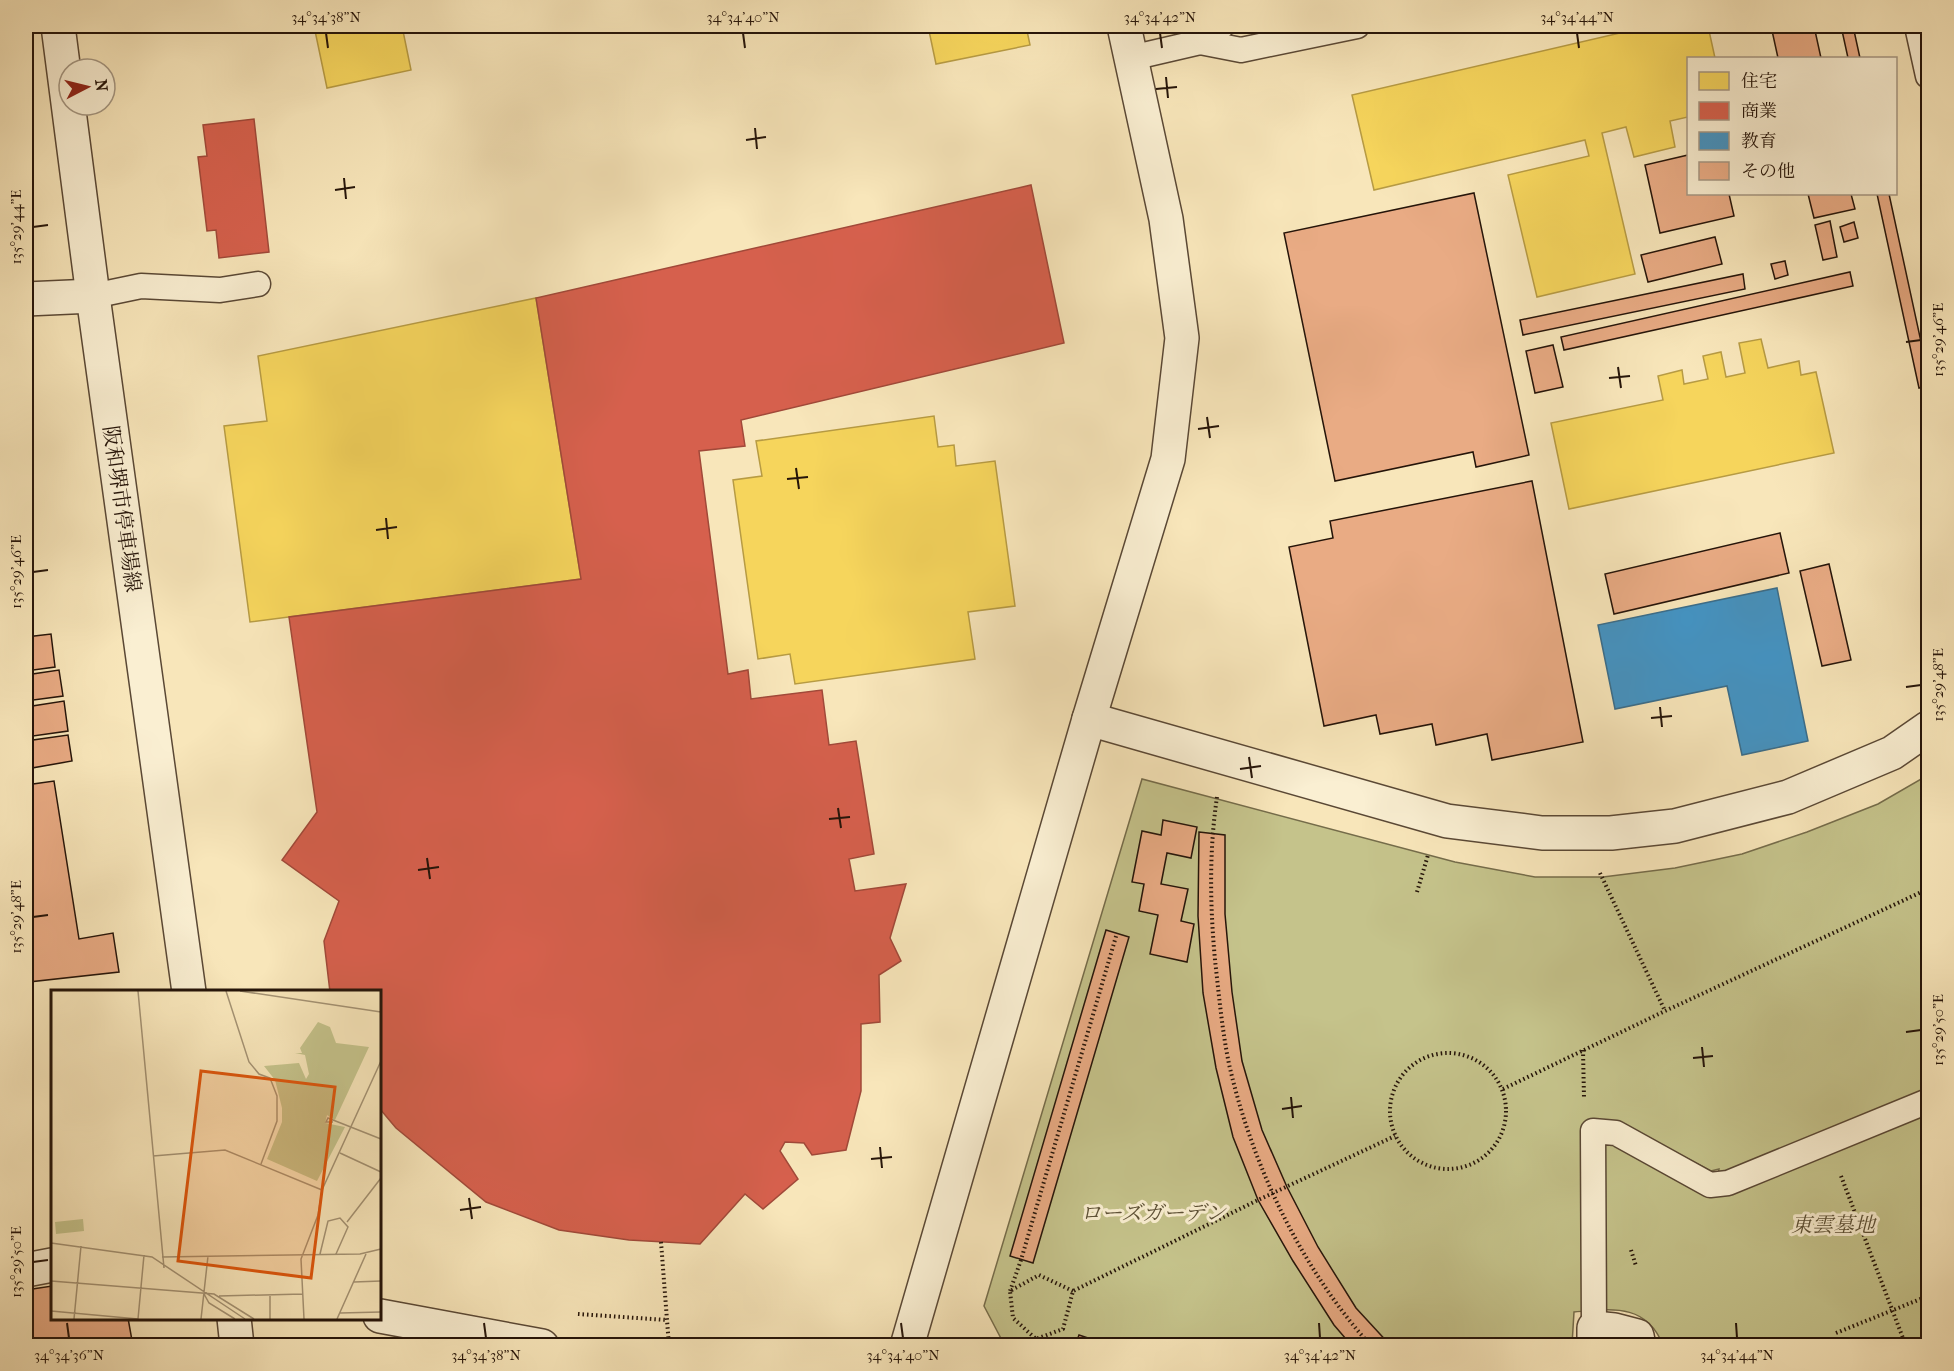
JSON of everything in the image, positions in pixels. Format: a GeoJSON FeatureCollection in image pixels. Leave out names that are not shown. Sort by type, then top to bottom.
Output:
{"type":"FeatureCollection","features":[{"type":"Feature","properties":{"kind":"street","name":"阪和堺市停車場線"},"geometry":{"type":"LineString","coordinates":[[58,26],[189,990]]}},
{"type":"Feature","properties":{"kind":"street"},"geometry":{"type":"LineString","coordinates":[[907,1346],[1089,719],[1168,459],[1182,338],[1166,219],[1124,26]]}},
{"type":"Feature","properties":{"kind":"street"},"geometry":{"type":"LineString","coordinates":[[26,298],[93,296]]}},
{"type":"Feature","properties":{"kind":"street"},"geometry":{"type":"LineString","coordinates":[[1089,719],[1447,820],[1542,833],[1611,833],[1675,826],[1788,797],[1892,753],[1929,728]]}},
{"type":"Feature","properties":{"kind":"street"},"geometry":{"type":"LineString","coordinates":[[26,1270],[51,1265]]}},
{"type":"Feature","properties":{"kind":"street"},"geometry":{"type":"LineString","coordinates":[[381,1316],[542,1346]]}},
{"type":"Feature","properties":{"kind":"street"},"geometry":{"type":"LineString","coordinates":[[234,1320],[237,1346]]}},
{"type":"Feature","properties":{"kind":"street"},"geometry":{"type":"LineString","coordinates":[[1594,1337],[1614,1330],[1637,1336],[1640,1346]]}},
{"type":"Feature","properties":{"kind":"lane"},"geometry":{"type":"LineString","coordinates":[[1131,58],[1200,42],[1222,26]]}},
{"type":"Feature","properties":{"kind":"lane"},"geometry":{"type":"LineString","coordinates":[[1200,42],[1242,50],[1357,26]]}},
{"type":"Feature","properties":{"kind":"lane"},"geometry":{"type":"LineString","coordinates":[[1917,26],[1929,76]]}},
{"type":"Feature","properties":{"kind":"lane"},"geometry":{"type":"LineString","coordinates":[[93,296],[141,286],[220,290],[258,284]]}},
{"type":"Feature","properties":{"kind":"lane"},"geometry":{"type":"LineString","coordinates":[[1594,1337],[1593,1131],[1616,1133],[1710,1185],[1728,1183],[1929,1101]]}},
{"type":"Feature","properties":{"kind":"path"},"geometry":{"type":"LineString","coordinates":[[1218,793],[1212,833],[1211,915],[1218,992],[1229,1063],[1249,1133],[1273,1193],[1306,1255],[1345,1317],[1371,1346]]}},
{"type":"Feature","properties":{"kind":"path"},"geometry":{"type":"LineString","coordinates":[[1417,892],[1430,849]]}},
{"type":"Feature","properties":{"kind":"path"},"geometry":{"type":"LineString","coordinates":[[1597,867],[1665,1011]]}},
{"type":"Feature","properties":{"kind":"path"},"geometry":{"type":"LineString","coordinates":[[1503,1089],[1929,889]]}},
{"type":"Feature","properties":{"kind":"path"},"geometry":{"type":"LineString","coordinates":[[1062,1346],[1036,1339],[1013,1318],[1010,1291],[1022,1260],[1117,933]]}},
{"type":"Feature","properties":{"kind":"path"},"geometry":{"type":"LineString","coordinates":[[1583,1050],[1584,1115],[1593,1131]]}},
{"type":"Feature","properties":{"kind":"path"},"geometry":{"type":"LineString","coordinates":[[1451,1052],[1482,1063],[1503,1089],[1506,1122],[1492,1152],[1463,1169],[1430,1167],[1403,1148],[1395,1136],[1390,1118],[1396,1085],[1419,1060],[1451,1052]]}},
{"type":"Feature","properties":{"kind":"path"},"geometry":{"type":"LineString","coordinates":[[1036,1339],[1063,1329],[1073,1291],[1395,1136]]}},
{"type":"Feature","properties":{"kind":"path"},"geometry":{"type":"LineString","coordinates":[[1828,1141],[1906,1346]]}},
{"type":"Feature","properties":{"kind":"path"},"geometry":{"type":"LineString","coordinates":[[661,1242],[669,1346]]}},
{"type":"Feature","properties":{"kind":"path"},"geometry":{"type":"LineString","coordinates":[[1010,1291],[1039,1275],[1073,1291]]}},
{"type":"Feature","properties":{"kind":"path"},"geometry":{"type":"LineString","coordinates":[[1836,1333],[1929,1296]]}},
{"type":"Feature","properties":{"kind":"path"},"geometry":{"type":"LineString","coordinates":[[578,1314],[667,1320]]}},
{"type":"Feature","properties":{"kind":"green space"},"geometry":{"type":"Polygon","coordinates":[[[1928,775],[1928,1345],[1663,1345],[1656,1331],[1637,1315],[1602,1310],[1574,1312],[1572,1345],[1005,1346],[984,1306],[1142,779],[1455,862],[1535,877],[1603,877],[1675,868],[1742,854],[1878,804],[1928,775]],[[1618,1122],[1716,1196],[1719,1169],[1711,1171],[1618,1122]]]}},
{"type":"Feature","properties":{"kind":"building: 住宅"},"geometry":{"type":"Polygon","coordinates":[[[314,26],[402,26],[411,70],[327,88],[314,26]]]}},
{"type":"Feature","properties":{"kind":"building: 住宅"},"geometry":{"type":"Polygon","coordinates":[[[928,26],[1026,26],[1030,45],[936,64],[928,26]]]}},
{"type":"Feature","properties":{"kind":"building: 住宅"},"geometry":{"type":"Polygon","coordinates":[[[1650,26],[1708,26],[1715,57],[1687,57],[1687,117],[1670,121],[1675,147],[1634,157],[1626,127],[1602,133],[1635,274],[1537,297],[1508,175],[1589,156],[1585,140],[1374,190],[1352,95],[1650,26]]]}},
{"type":"Feature","properties":{"kind":"building: 住宅"},"geometry":{"type":"Polygon","coordinates":[[[536,298],[581,579],[250,622],[224,426],[267,421],[258,356],[536,298]]]}},
{"type":"Feature","properties":{"kind":"building: 住宅"},"geometry":{"type":"Polygon","coordinates":[[[1761,339],[1768,368],[1799,361],[1801,375],[1816,372],[1834,453],[1569,509],[1551,423],[1663,400],[1658,376],[1682,370],[1684,384],[1708,379],[1703,356],[1721,352],[1726,377],[1745,373],[1739,343],[1761,339]]]}},
{"type":"Feature","properties":{"kind":"building: 住宅"},"geometry":{"type":"Polygon","coordinates":[[[934,416],[938,447],[954,445],[956,466],[995,461],[1015,606],[968,612],[975,659],[795,684],[790,654],[758,659],[733,480],[762,476],[756,441],[934,416]]]}},
{"type":"Feature","properties":{"kind":"building: 商業"},"geometry":{"type":"Polygon","coordinates":[[[254,119],[269,252],[219,258],[216,230],[207,231],[198,157],[207,156],[203,125],[254,119]]]}},
{"type":"Feature","properties":{"kind":"building: 商業"},"geometry":{"type":"Polygon","coordinates":[[[1031,185],[1064,343],[741,420],[745,446],[699,451],[728,674],[748,670],[751,699],[822,690],[829,745],[856,741],[874,854],[849,859],[855,891],[906,884],[890,938],[901,961],[879,975],[880,1022],[861,1024],[861,1091],[846,1150],[812,1155],[804,1143],[785,1142],[780,1151],[798,1179],[763,1209],[745,1194],[700,1244],[629,1240],[559,1230],[486,1202],[396,1128],[381,1110],[381,990],[330,990],[324,941],[339,901],[282,860],[317,812],[289,617],[581,579],[536,298],[1031,185]]]}},
{"type":"Feature","properties":{"kind":"building: 教育"},"geometry":{"type":"Polygon","coordinates":[[[1777,588],[1808,741],[1742,755],[1727,686],[1615,709],[1598,625],[1777,588]]]}},
{"type":"Feature","properties":{"kind":"building: その他"},"geometry":{"type":"Polygon","coordinates":[[[1771,26],[1814,26],[1821,57],[1778,57],[1771,26]]]}},
{"type":"Feature","properties":{"kind":"building: その他"},"geometry":{"type":"Polygon","coordinates":[[[1841,26],[1853,26],[1860,57],[1848,57],[1841,26]]]}},
{"type":"Feature","properties":{"kind":"building: その他"},"geometry":{"type":"Polygon","coordinates":[[[1687,155],[1687,195],[1729,195],[1734,216],[1660,233],[1645,165],[1687,155]]]}},
{"type":"Feature","properties":{"kind":"building: その他"},"geometry":{"type":"Polygon","coordinates":[[[1474,193],[1529,455],[1476,467],[1473,452],[1335,481],[1284,233],[1474,193]]]}},
{"type":"Feature","properties":{"kind":"building: その他"},"geometry":{"type":"Polygon","coordinates":[[[1808,195],[1851,195],[1855,209],[1814,218],[1808,195]]]}},
{"type":"Feature","properties":{"kind":"building: その他"},"geometry":{"type":"Polygon","coordinates":[[[1877,195],[1889,195],[1928,374],[1928,386],[1919,388],[1877,195]]]}},
{"type":"Feature","properties":{"kind":"building: その他"},"geometry":{"type":"Polygon","coordinates":[[[1830,221],[1837,257],[1823,260],[1815,225],[1830,221]]]}},
{"type":"Feature","properties":{"kind":"building: その他"},"geometry":{"type":"Polygon","coordinates":[[[1854,222],[1858,238],[1844,242],[1840,227],[1854,222]]]}},
{"type":"Feature","properties":{"kind":"building: その他"},"geometry":{"type":"Polygon","coordinates":[[[1715,237],[1722,264],[1648,282],[1641,255],[1715,237]]]}},
{"type":"Feature","properties":{"kind":"building: その他"},"geometry":{"type":"Polygon","coordinates":[[[1785,261],[1788,275],[1775,279],[1771,264],[1785,261]]]}},
{"type":"Feature","properties":{"kind":"building: その他"},"geometry":{"type":"Polygon","coordinates":[[[1850,272],[1853,286],[1564,350],[1561,337],[1850,272]]]}},
{"type":"Feature","properties":{"kind":"building: その他"},"geometry":{"type":"Polygon","coordinates":[[[1743,274],[1745,289],[1523,335],[1520,320],[1743,274]]]}},
{"type":"Feature","properties":{"kind":"building: その他"},"geometry":{"type":"Polygon","coordinates":[[[1553,345],[1563,387],[1535,393],[1526,351],[1553,345]]]}},
{"type":"Feature","properties":{"kind":"building: その他"},"geometry":{"type":"Polygon","coordinates":[[[1532,481],[1583,742],[1492,760],[1487,734],[1436,745],[1432,724],[1380,734],[1376,715],[1324,726],[1289,547],[1333,538],[1330,521],[1532,481]]]}},
{"type":"Feature","properties":{"kind":"building: その他"},"geometry":{"type":"Polygon","coordinates":[[[1780,533],[1789,573],[1614,614],[1605,574],[1780,533]]]}},
{"type":"Feature","properties":{"kind":"building: その他"},"geometry":{"type":"Polygon","coordinates":[[[1829,564],[1851,660],[1822,666],[1800,571],[1829,564]]]}},
{"type":"Feature","properties":{"kind":"building: その他"},"geometry":{"type":"Polygon","coordinates":[[[51,634],[55,667],[26,671],[26,637],[51,634]]]}},
{"type":"Feature","properties":{"kind":"building: その他"},"geometry":{"type":"Polygon","coordinates":[[[59,670],[63,696],[26,701],[26,675],[59,670]]]}},
{"type":"Feature","properties":{"kind":"building: その他"},"geometry":{"type":"Polygon","coordinates":[[[64,701],[68,731],[26,737],[26,707],[64,701]]]}},
{"type":"Feature","properties":{"kind":"building: その他"},"geometry":{"type":"Polygon","coordinates":[[[68,735],[72,761],[26,769],[26,741],[68,735]]]}},
{"type":"Feature","properties":{"kind":"building: その他"},"geometry":{"type":"Polygon","coordinates":[[[54,781],[79,939],[113,933],[119,972],[29,982],[31,994],[26,995],[26,785],[54,781]]]}},
{"type":"Feature","properties":{"kind":"building: その他"},"geometry":{"type":"Polygon","coordinates":[[[1163,820],[1197,827],[1191,858],[1167,853],[1161,884],[1188,889],[1181,921],[1194,924],[1187,962],[1150,954],[1158,915],[1139,911],[1144,884],[1132,882],[1142,831],[1161,835],[1163,820]]]}},
{"type":"Feature","properties":{"kind":"building: その他"},"geometry":{"type":"Polygon","coordinates":[[[1199,832],[1225,835],[1225,914],[1232,992],[1242,1061],[1262,1130],[1287,1187],[1318,1247],[1356,1308],[1391,1346],[1352,1346],[1334,1325],[1258,1200],[1233,1137],[1216,1068],[1203,993],[1198,916],[1199,832]]]}},
{"type":"Feature","properties":{"kind":"building: その他"},"geometry":{"type":"Polygon","coordinates":[[[1106,930],[1129,937],[1033,1263],[1010,1256],[1106,930]]]}},
{"type":"Feature","properties":{"kind":"building: その他"},"geometry":{"type":"Polygon","coordinates":[[[51,1286],[51,1320],[128,1320],[133,1346],[26,1346],[26,1290],[51,1286]]]}},
{"type":"Feature","properties":{"kind":"building: その他"},"geometry":{"type":"Polygon","coordinates":[[[1079,1335],[1112,1346],[1075,1346],[1079,1335]]]}},
{"type":"Feature","properties":{"kind":"park label","name":"ローズガーデン"},"geometry":{"type":"Point","coordinates":[1153,1213]}},
{"type":"Feature","properties":{"kind":"park label","name":"東雲墓地"},"geometry":{"type":"Point","coordinates":[1833,1225]}}]}
